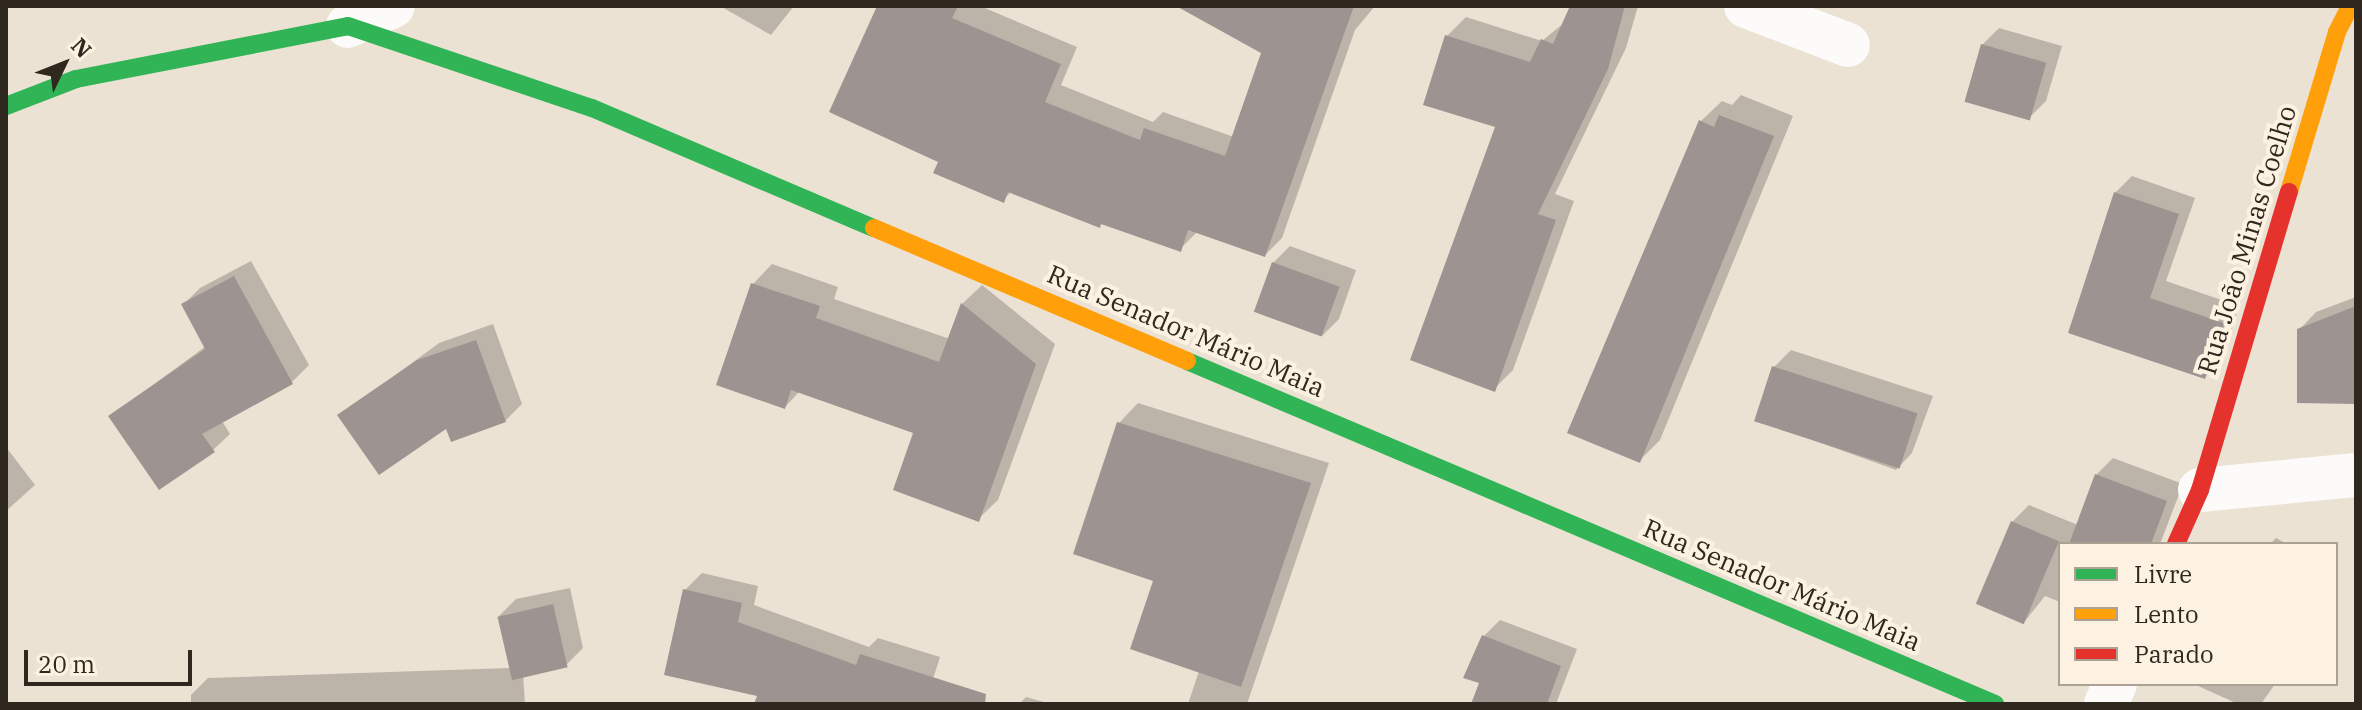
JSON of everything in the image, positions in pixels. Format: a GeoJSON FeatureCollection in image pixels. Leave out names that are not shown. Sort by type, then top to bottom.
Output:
{"type":"FeatureCollection","features":[{"type":"Feature","properties":{"kind":"street"},"geometry":{"type":"LineString","coordinates":[[6,106],[76,79],[348,26],[393,6]]}},
{"type":"Feature","properties":{"kind":"street"},"geometry":{"type":"LineString","coordinates":[[1746,6],[1848,45]]}},
{"type":"Feature","properties":{"kind":"street","name":"Rua João Minas Coelho"},"geometry":{"type":"LineString","coordinates":[[2177,542],[2200,490],[2337,32],[2350,6]]}},
{"type":"Feature","properties":{"kind":"street","name":"Rua Senador Mário Maia"},"geometry":{"type":"LineString","coordinates":[[348,26],[592,108],[1995,704]]}},
{"type":"Feature","properties":{"kind":"street"},"geometry":{"type":"LineString","coordinates":[[2200,490],[2356,475]]}},
{"type":"Feature","properties":{"kind":"building"},"geometry":{"type":"Polygon","coordinates":[[[877,6],[958,6],[952,18],[1061,64],[1045,102],[1140,140],[1144,128],[1225,156],[1261,53],[1176,6],[1354,6],[1265,257],[1188,230],[1181,252],[1101,224],[1100,228],[1008,192],[1004,203],[933,173],[938,162],[829,112],[877,6]]]}},
{"type":"Feature","properties":{"kind":"building"},"geometry":{"type":"Polygon","coordinates":[[[1570,6],[1625,6],[1608,69],[1538,214],[1556,220],[1495,392],[1410,360],[1495,127],[1423,105],[1445,35],[1530,62],[1541,39],[1553,44],[1570,6]]]}},
{"type":"Feature","properties":{"kind":"building"},"geometry":{"type":"Polygon","coordinates":[[[1981,44],[2046,63],[2030,120],[1964,102],[1981,44]]]}},
{"type":"Feature","properties":{"kind":"building"},"geometry":{"type":"Polygon","coordinates":[[[1719,115],[1774,136],[1640,463],[1567,433],[1699,120],[1714,127],[1719,115]]]}},
{"type":"Feature","properties":{"kind":"building"},"geometry":{"type":"Polygon","coordinates":[[[2114,192],[2179,214],[2150,298],[2224,323],[2205,379],[2068,333],[2114,192]]]}},
{"type":"Feature","properties":{"kind":"building"},"geometry":{"type":"Polygon","coordinates":[[[1272,262],[1340,287],[1322,336],[1254,312],[1272,262]]]}},
{"type":"Feature","properties":{"kind":"building"},"geometry":{"type":"Polygon","coordinates":[[[234,276],[293,384],[202,434],[215,452],[159,490],[108,416],[205,349],[181,304],[234,276]]]}},
{"type":"Feature","properties":{"kind":"building"},"geometry":{"type":"Polygon","coordinates":[[[751,283],[820,306],[816,318],[939,362],[961,303],[1036,364],[979,522],[893,490],[913,433],[791,390],[785,409],[716,385],[751,283]]]}},
{"type":"Feature","properties":{"kind":"building"},"geometry":{"type":"Polygon","coordinates":[[[2356,306],[2356,404],[2297,403],[2297,329],[2356,306]]]}},
{"type":"Feature","properties":{"kind":"building"},"geometry":{"type":"Polygon","coordinates":[[[476,340],[506,422],[451,442],[446,429],[379,475],[337,415],[417,360],[476,340]]]}},
{"type":"Feature","properties":{"kind":"building"},"geometry":{"type":"Polygon","coordinates":[[[1772,366],[1918,413],[1900,468],[1754,421],[1772,366]]]}},
{"type":"Feature","properties":{"kind":"building"},"geometry":{"type":"Polygon","coordinates":[[[1117,422],[1311,483],[1241,687],[1130,649],[1153,581],[1073,554],[1117,422]]]}},
{"type":"Feature","properties":{"kind":"building"},"geometry":{"type":"Polygon","coordinates":[[[2095,474],[2167,501],[2152,542],[2070,542],[2095,474]]]}},
{"type":"Feature","properties":{"kind":"building"},"geometry":{"type":"Polygon","coordinates":[[[2011,521],[2059,541],[2024,624],[1976,604],[2011,521]]]}},
{"type":"Feature","properties":{"kind":"building"},"geometry":{"type":"Polygon","coordinates":[[[683,589],[742,603],[738,622],[856,665],[860,654],[986,694],[985,704],[754,704],[757,696],[664,675],[683,589]]]}},
{"type":"Feature","properties":{"kind":"building"},"geometry":{"type":"Polygon","coordinates":[[[553,604],[568,667],[512,680],[497,617],[553,604]]]}},
{"type":"Feature","properties":{"kind":"building"},"geometry":{"type":"Polygon","coordinates":[[[1482,635],[1561,666],[1547,704],[1471,704],[1479,683],[1463,678],[1482,635]]]}},
{"type":"Feature","properties":{"kind":"traffic: fast"},"geometry":{"type":"LineString","coordinates":[[6,106],[76,79],[348,26],[592,108],[874,228]]}},
{"type":"Feature","properties":{"kind":"traffic: fast"},"geometry":{"type":"LineString","coordinates":[[1187,361],[1995,704]]}},
{"type":"Feature","properties":{"kind":"traffic: slow"},"geometry":{"type":"LineString","coordinates":[[2289,192],[2337,32],[2350,6]]}},
{"type":"Feature","properties":{"kind":"traffic: slow"},"geometry":{"type":"LineString","coordinates":[[874,228],[1187,361]]}},
{"type":"Feature","properties":{"kind":"traffic: jam"},"geometry":{"type":"LineString","coordinates":[[2177,542],[2200,490],[2289,192]]}}]}
